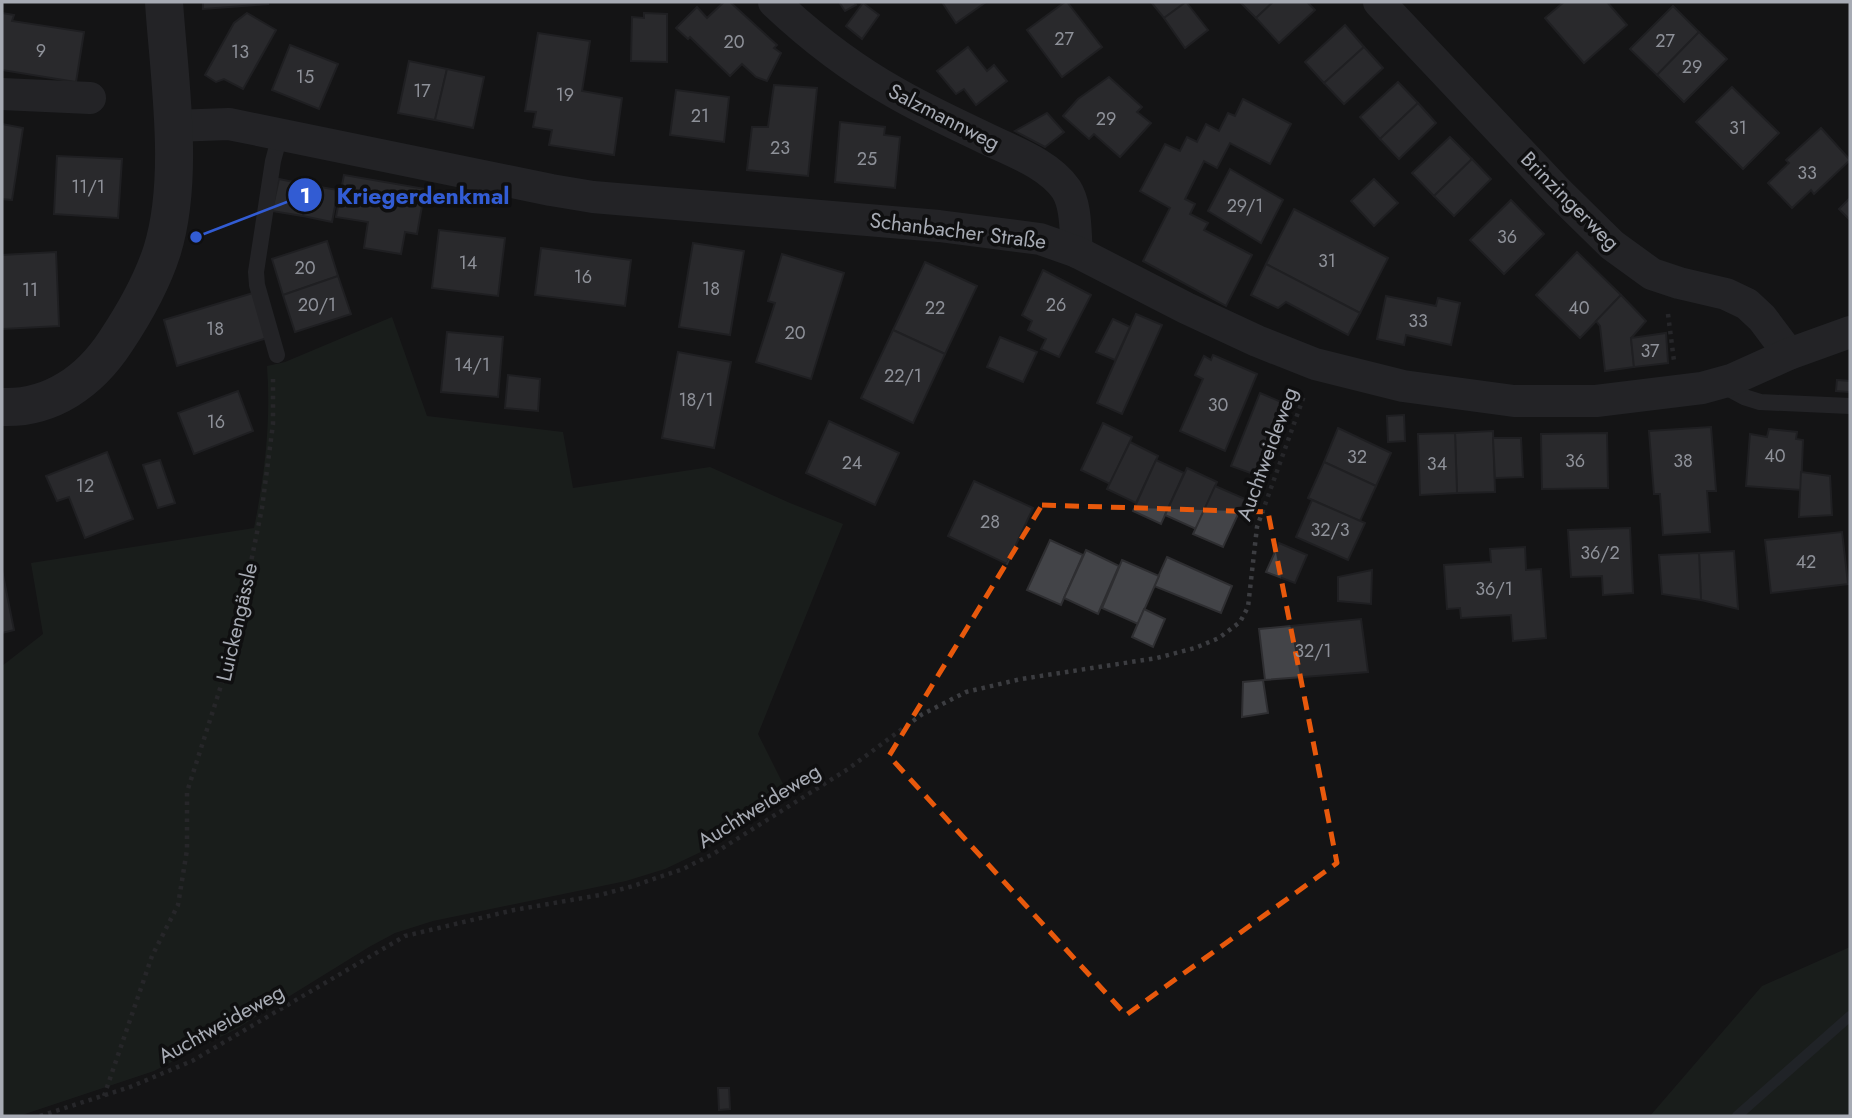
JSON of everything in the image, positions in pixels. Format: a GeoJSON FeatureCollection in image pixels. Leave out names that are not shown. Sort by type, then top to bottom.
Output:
{"type":"FeatureCollection","features":[{"type":"Feature","properties":{"kind":"street"},"geometry":{"type":"LineString","coordinates":[[2,407],[48,400],[75,386],[98,366],[118,338],[162,250],[171,193],[173,126],[164,2]]}},
{"type":"Feature","properties":{"kind":"street","name":"Salzmannweg"},"geometry":{"type":"LineString","coordinates":[[774,2],[798,25],[861,72],[1049,173],[1069,194],[1077,252]]}},
{"type":"Feature","properties":{"kind":"street","name":"Brinzingerweg"},"geometry":{"type":"LineString","coordinates":[[1379,2],[1587,221],[1629,259],[1665,279],[1726,294],[1747,304],[1762,318],[1789,354]]}},
{"type":"Feature","properties":{"kind":"street"},"geometry":{"type":"LineString","coordinates":[[2,94],[90,98]]}},
{"type":"Feature","properties":{"kind":"street","name":"Schanbacher Straße"},"geometry":{"type":"LineString","coordinates":[[173,126],[229,124],[593,197],[979,230],[1040,239],[1077,252],[1185,308],[1315,364],[1403,386],[1514,401],[1596,401],[1678,392],[1720,384],[1789,354],[1850,332]]}},
{"type":"Feature","properties":{"kind":"lane"},"geometry":{"type":"LineString","coordinates":[[277,355],[257,285],[256,272],[273,161],[280,135]]}},
{"type":"Feature","properties":{"kind":"lane"},"geometry":{"type":"LineString","coordinates":[[1720,384],[1760,402],[1850,406]]}},
{"type":"Feature","properties":{"kind":"path"},"geometry":{"type":"LineString","coordinates":[[1665,279],[1678,392]]}},
{"type":"Feature","properties":{"kind":"path","name":"Luickengässle"},"geometry":{"type":"LineString","coordinates":[[103,1097],[152,956],[178,905],[187,850],[187,792],[234,645],[262,508],[273,424],[272,361],[277,355]]}},
{"type":"Feature","properties":{"kind":"path","name":"Auchtweideweg"},"geometry":{"type":"LineString","coordinates":[[40,1116],[103,1097],[192,1061],[405,936],[514,910],[600,895],[644,883],[690,865],[713,854],[848,769],[922,715],[966,692],[1021,679],[1157,658],[1195,648],[1219,638],[1240,622],[1248,607],[1257,527],[1315,364]]}},
{"type":"Feature","properties":{"kind":"highlighted area"},"geometry":{"type":"Polygon","coordinates":[[[1042,505],[1268,512],[1337,863],[1126,1015],[889,756],[1042,505]]]}},
{"type":"Feature","properties":{"kind":"shaded area"},"geometry":{"type":"Polygon","coordinates":[[[392,317],[427,416],[563,432],[573,488],[710,467],[843,524],[758,734],[789,796],[705,850],[665,869],[626,881],[433,921],[395,933],[238,1028],[154,1071],[19,1116],[2,1116],[2,666],[43,634],[31,563],[254,528],[266,447],[267,366],[285,362],[392,317]]]}},
{"type":"Feature","properties":{"kind":"shaded area"},"geometry":{"type":"Polygon","coordinates":[[[1850,947],[1850,1116],[1650,1116],[1762,986],[1850,947]]]}},
{"type":"Feature","properties":{"kind":"building"},"geometry":{"type":"Polygon","coordinates":[[[203,2],[268,2],[268,4],[203,9],[203,2]]]}},
{"type":"Feature","properties":{"kind":"building"},"geometry":{"type":"Polygon","coordinates":[[[724,2],[730,2],[777,45],[774,48],[781,53],[767,81],[756,77],[742,64],[730,76],[690,37],[688,39],[676,28],[697,7],[707,18],[724,2]]]}},
{"type":"Feature","properties":{"kind":"building"},"geometry":{"type":"Polygon","coordinates":[[[839,2],[854,2],[856,5],[845,11],[839,2]]]}},
{"type":"Feature","properties":{"kind":"building"},"geometry":{"type":"Polygon","coordinates":[[[942,2],[986,2],[956,23],[942,2]]]}},
{"type":"Feature","properties":{"kind":"building"},"geometry":{"type":"Polygon","coordinates":[[[1065,2],[1102,47],[1062,77],[1027,30],[1065,2]]]}},
{"type":"Feature","properties":{"kind":"building"},"geometry":{"type":"Polygon","coordinates":[[[1151,2],[1186,2],[1164,18],[1151,2]]]}},
{"type":"Feature","properties":{"kind":"building"},"geometry":{"type":"Polygon","coordinates":[[[1186,2],[1208,30],[1185,48],[1164,18],[1186,2]]]}},
{"type":"Feature","properties":{"kind":"building"},"geometry":{"type":"Polygon","coordinates":[[[1240,2],[1273,2],[1256,18],[1240,2]]]}},
{"type":"Feature","properties":{"kind":"building"},"geometry":{"type":"Polygon","coordinates":[[[1273,2],[1307,2],[1315,10],[1279,43],[1256,18],[1273,2]]]}},
{"type":"Feature","properties":{"kind":"building"},"geometry":{"type":"Polygon","coordinates":[[[1564,2],[1607,2],[1627,25],[1584,63],[1545,18],[1564,2]]]}},
{"type":"Feature","properties":{"kind":"building"},"geometry":{"type":"Polygon","coordinates":[[[863,3],[879,15],[862,39],[846,26],[863,3]]]}},
{"type":"Feature","properties":{"kind":"building"},"geometry":{"type":"Polygon","coordinates":[[[1673,6],[1699,32],[1657,75],[1630,49],[1673,6]]]}},
{"type":"Feature","properties":{"kind":"building"},"geometry":{"type":"Polygon","coordinates":[[[2,13],[14,15],[12,21],[84,32],[76,82],[2,70],[2,13]]]}},
{"type":"Feature","properties":{"kind":"building"},"geometry":{"type":"Polygon","coordinates":[[[247,13],[276,30],[243,89],[224,79],[216,82],[205,75],[234,23],[247,13]]]}},
{"type":"Feature","properties":{"kind":"building"},"geometry":{"type":"Polygon","coordinates":[[[644,13],[667,14],[667,62],[631,61],[632,17],[644,18],[644,13]]]}},
{"type":"Feature","properties":{"kind":"building"},"geometry":{"type":"Polygon","coordinates":[[[1345,25],[1364,47],[1324,83],[1305,62],[1345,25]]]}},
{"type":"Feature","properties":{"kind":"building"},"geometry":{"type":"Polygon","coordinates":[[[1699,32],[1727,59],[1684,102],[1657,75],[1699,32]]]}},
{"type":"Feature","properties":{"kind":"building"},"geometry":{"type":"Polygon","coordinates":[[[538,33],[590,41],[582,91],[622,98],[614,155],[549,145],[552,130],[533,127],[536,112],[525,111],[538,33]]]}},
{"type":"Feature","properties":{"kind":"building"},"geometry":{"type":"Polygon","coordinates":[[[290,45],[338,64],[319,109],[272,90],[290,45]]]}},
{"type":"Feature","properties":{"kind":"building"},"geometry":{"type":"Polygon","coordinates":[[[968,47],[987,71],[994,65],[1007,81],[976,105],[964,89],[956,94],[937,71],[968,47]]]}},
{"type":"Feature","properties":{"kind":"building"},"geometry":{"type":"Polygon","coordinates":[[[1364,47],[1383,68],[1344,104],[1324,83],[1364,47]]]}},
{"type":"Feature","properties":{"kind":"building"},"geometry":{"type":"Polygon","coordinates":[[[409,61],[447,69],[435,120],[398,113],[409,61]]]}},
{"type":"Feature","properties":{"kind":"building"},"geometry":{"type":"Polygon","coordinates":[[[447,69],[484,77],[473,128],[435,120],[447,69]]]}},
{"type":"Feature","properties":{"kind":"building"},"geometry":{"type":"Polygon","coordinates":[[[1109,77],[1142,107],[1137,112],[1151,123],[1120,157],[1094,134],[1089,139],[1063,116],[1078,99],[1109,77]]]}},
{"type":"Feature","properties":{"kind":"building"},"geometry":{"type":"Polygon","coordinates":[[[1398,82],[1418,103],[1380,139],[1360,117],[1398,82]]]}},
{"type":"Feature","properties":{"kind":"building"},"geometry":{"type":"Polygon","coordinates":[[[774,85],[817,88],[808,176],[747,170],[752,127],[768,127],[774,85]]]}},
{"type":"Feature","properties":{"kind":"building"},"geometry":{"type":"Polygon","coordinates":[[[1732,87],[1779,133],[1743,169],[1696,122],[1732,87]]]}},
{"type":"Feature","properties":{"kind":"building"},"geometry":{"type":"Polygon","coordinates":[[[676,90],[729,97],[724,142],[670,135],[676,90]]]}},
{"type":"Feature","properties":{"kind":"building"},"geometry":{"type":"Polygon","coordinates":[[[1243,99],[1291,124],[1270,164],[1230,143],[1217,168],[1204,161],[1185,199],[1195,204],[1190,214],[1208,223],[1204,230],[1252,255],[1226,306],[1143,261],[1170,208],[1140,191],[1165,144],[1180,151],[1187,137],[1197,142],[1206,124],[1219,131],[1228,113],[1235,116],[1243,99]]]}},
{"type":"Feature","properties":{"kind":"building"},"geometry":{"type":"Polygon","coordinates":[[[1418,103],[1436,123],[1399,159],[1380,139],[1418,103]]]}},
{"type":"Feature","properties":{"kind":"building"},"geometry":{"type":"Polygon","coordinates":[[[1047,113],[1064,132],[1045,147],[1015,131],[1047,113]]]}},
{"type":"Feature","properties":{"kind":"building"},"geometry":{"type":"Polygon","coordinates":[[[840,122],[885,127],[884,135],[900,137],[895,188],[835,182],[840,122]]]}},
{"type":"Feature","properties":{"kind":"building"},"geometry":{"type":"Polygon","coordinates":[[[2,124],[23,128],[12,200],[2,199],[2,124]]]}},
{"type":"Feature","properties":{"kind":"building"},"geometry":{"type":"Polygon","coordinates":[[[1821,128],[1850,160],[1814,194],[1811,190],[1792,208],[1768,183],[1789,163],[1786,160],[1821,128]]]}},
{"type":"Feature","properties":{"kind":"building"},"geometry":{"type":"Polygon","coordinates":[[[1450,137],[1472,159],[1434,196],[1412,173],[1450,137]]]}},
{"type":"Feature","properties":{"kind":"building"},"geometry":{"type":"Polygon","coordinates":[[[57,156],[122,159],[118,218],[54,214],[57,156]]]}},
{"type":"Feature","properties":{"kind":"building"},"geometry":{"type":"Polygon","coordinates":[[[1472,159],[1491,179],[1454,216],[1434,196],[1472,159]]]}},
{"type":"Feature","properties":{"kind":"building"},"geometry":{"type":"Polygon","coordinates":[[[1230,169],[1283,200],[1261,243],[1208,211],[1230,169]]]}},
{"type":"Feature","properties":{"kind":"building"},"geometry":{"type":"Polygon","coordinates":[[[344,175],[425,189],[417,234],[405,232],[401,254],[364,248],[368,222],[336,217],[344,175]]]}},
{"type":"Feature","properties":{"kind":"building"},"geometry":{"type":"Polygon","coordinates":[[[279,179],[308,185],[303,216],[272,211],[279,179]]]}},
{"type":"Feature","properties":{"kind":"building"},"geometry":{"type":"Polygon","coordinates":[[[1374,179],[1398,203],[1374,226],[1351,201],[1374,179]]]}},
{"type":"Feature","properties":{"kind":"building"},"geometry":{"type":"Polygon","coordinates":[[[308,185],[338,190],[332,222],[303,216],[308,185]]]}},
{"type":"Feature","properties":{"kind":"building"},"geometry":{"type":"Polygon","coordinates":[[[1850,198],[1850,220],[1839,209],[1850,198]]]}},
{"type":"Feature","properties":{"kind":"building"},"geometry":{"type":"Polygon","coordinates":[[[1511,200],[1544,234],[1504,274],[1470,240],[1511,200]]]}},
{"type":"Feature","properties":{"kind":"building"},"geometry":{"type":"Polygon","coordinates":[[[1294,209],[1388,258],[1360,313],[1266,264],[1294,209]]]}},
{"type":"Feature","properties":{"kind":"building"},"geometry":{"type":"Polygon","coordinates":[[[439,230],[505,238],[498,296],[432,288],[439,230]]]}},
{"type":"Feature","properties":{"kind":"building"},"geometry":{"type":"Polygon","coordinates":[[[327,241],[338,276],[283,295],[272,259],[327,241]]]}},
{"type":"Feature","properties":{"kind":"building"},"geometry":{"type":"Polygon","coordinates":[[[693,243],[744,251],[730,335],[679,327],[693,243]]]}},
{"type":"Feature","properties":{"kind":"building"},"geometry":{"type":"Polygon","coordinates":[[[541,248],[631,260],[625,306],[535,295],[541,248]]]}},
{"type":"Feature","properties":{"kind":"building"},"geometry":{"type":"Polygon","coordinates":[[[56,252],[59,326],[2,329],[2,255],[56,252]]]}},
{"type":"Feature","properties":{"kind":"building"},"geometry":{"type":"Polygon","coordinates":[[[1577,252],[1621,295],[1580,338],[1536,295],[1577,252]]]}},
{"type":"Feature","properties":{"kind":"building"},"geometry":{"type":"Polygon","coordinates":[[[782,254],[844,273],[811,379],[756,362],[775,303],[768,301],[782,254]]]}},
{"type":"Feature","properties":{"kind":"building"},"geometry":{"type":"Polygon","coordinates":[[[925,262],[977,286],[945,354],[893,330],[925,262]]]}},
{"type":"Feature","properties":{"kind":"building"},"geometry":{"type":"Polygon","coordinates":[[[1266,264],[1360,313],[1348,335],[1286,302],[1278,308],[1251,295],[1266,264]]]}},
{"type":"Feature","properties":{"kind":"building"},"geometry":{"type":"Polygon","coordinates":[[[1043,270],[1091,295],[1059,357],[1041,349],[1046,339],[1028,330],[1032,321],[1022,315],[1043,270]]]}},
{"type":"Feature","properties":{"kind":"building"},"geometry":{"type":"Polygon","coordinates":[[[338,276],[351,314],[295,332],[283,295],[338,276]]]}},
{"type":"Feature","properties":{"kind":"building"},"geometry":{"type":"Polygon","coordinates":[[[253,293],[267,338],[177,366],[164,320],[253,293]]]}},
{"type":"Feature","properties":{"kind":"building"},"geometry":{"type":"Polygon","coordinates":[[[1621,295],[1646,321],[1631,338],[1634,367],[1605,371],[1600,326],[1596,321],[1621,295]]]}},
{"type":"Feature","properties":{"kind":"building"},"geometry":{"type":"Polygon","coordinates":[[[1386,296],[1436,306],[1438,298],[1460,303],[1451,345],[1406,335],[1404,345],[1377,339],[1386,296]]]}},
{"type":"Feature","properties":{"kind":"building"},"geometry":{"type":"Polygon","coordinates":[[[1136,314],[1162,325],[1122,414],[1097,403],[1136,314]]]}},
{"type":"Feature","properties":{"kind":"building"},"geometry":{"type":"Polygon","coordinates":[[[1113,319],[1130,327],[1115,360],[1096,352],[1113,319]]]}},
{"type":"Feature","properties":{"kind":"building"},"geometry":{"type":"Polygon","coordinates":[[[893,330],[945,354],[913,423],[861,398],[893,330]]]}},
{"type":"Feature","properties":{"kind":"building"},"geometry":{"type":"Polygon","coordinates":[[[447,332],[503,337],[498,397],[441,392],[447,332]]]}},
{"type":"Feature","properties":{"kind":"building"},"geometry":{"type":"Polygon","coordinates":[[[1666,333],[1668,363],[1634,367],[1631,338],[1666,333]]]}},
{"type":"Feature","properties":{"kind":"building"},"geometry":{"type":"Polygon","coordinates":[[[1000,337],[1037,352],[1023,382],[987,367],[1000,337]]]}},
{"type":"Feature","properties":{"kind":"building"},"geometry":{"type":"Polygon","coordinates":[[[678,352],[731,362],[714,448],[662,438],[678,352]]]}},
{"type":"Feature","properties":{"kind":"building"},"geometry":{"type":"Polygon","coordinates":[[[1213,355],[1257,374],[1225,451],[1180,431],[1203,379],[1195,375],[1204,356],[1211,360],[1213,355]]]}},
{"type":"Feature","properties":{"kind":"building"},"geometry":{"type":"Polygon","coordinates":[[[508,375],[540,379],[538,411],[505,408],[508,375]]]}},
{"type":"Feature","properties":{"kind":"building"},"geometry":{"type":"Polygon","coordinates":[[[1837,380],[1850,381],[1850,392],[1836,391],[1837,380]]]}},
{"type":"Feature","properties":{"kind":"building"},"geometry":{"type":"Polygon","coordinates":[[[238,391],[253,431],[194,454],[178,413],[238,391]]]}},
{"type":"Feature","properties":{"kind":"building"},"geometry":{"type":"Polygon","coordinates":[[[1260,393],[1288,405],[1259,476],[1231,466],[1260,393]]]}},
{"type":"Feature","properties":{"kind":"building"},"geometry":{"type":"Polygon","coordinates":[[[1404,415],[1405,441],[1388,442],[1387,416],[1404,415]]]}},
{"type":"Feature","properties":{"kind":"building"},"geometry":{"type":"Polygon","coordinates":[[[829,421],[899,453],[875,505],[806,473],[829,421]]]}},
{"type":"Feature","properties":{"kind":"building"},"geometry":{"type":"Polygon","coordinates":[[[1103,423],[1132,437],[1110,484],[1081,470],[1103,423]]]}},
{"type":"Feature","properties":{"kind":"building"},"geometry":{"type":"Polygon","coordinates":[[[1711,427],[1716,491],[1707,491],[1710,532],[1663,535],[1660,494],[1654,494],[1649,431],[1711,427]]]}},
{"type":"Feature","properties":{"kind":"building"},"geometry":{"type":"Polygon","coordinates":[[[1338,428],[1391,453],[1376,486],[1324,462],[1338,428]]]}},
{"type":"Feature","properties":{"kind":"building"},"geometry":{"type":"Polygon","coordinates":[[[1769,429],[1797,432],[1796,439],[1803,440],[1801,490],[1746,486],[1750,434],[1767,437],[1769,429]]]}},
{"type":"Feature","properties":{"kind":"building"},"geometry":{"type":"Polygon","coordinates":[[[1493,431],[1495,492],[1457,493],[1455,433],[1493,431]]]}},
{"type":"Feature","properties":{"kind":"building"},"geometry":{"type":"Polygon","coordinates":[[[1455,433],[1457,493],[1420,495],[1418,434],[1455,433]]]}},
{"type":"Feature","properties":{"kind":"building"},"geometry":{"type":"Polygon","coordinates":[[[1607,433],[1608,488],[1542,489],[1541,434],[1607,433]]]}},
{"type":"Feature","properties":{"kind":"building"},"geometry":{"type":"Polygon","coordinates":[[[1493,438],[1521,438],[1523,477],[1495,478],[1493,438]]]}},
{"type":"Feature","properties":{"kind":"building"},"geometry":{"type":"Polygon","coordinates":[[[1130,442],[1158,456],[1136,503],[1107,489],[1130,442]]]}},
{"type":"Feature","properties":{"kind":"building"},"geometry":{"type":"Polygon","coordinates":[[[107,452],[133,519],[85,538],[69,497],[57,501],[46,476],[107,452]]]}},
{"type":"Feature","properties":{"kind":"building"},"geometry":{"type":"Polygon","coordinates":[[[160,460],[175,503],[158,508],[143,465],[160,460]]]}},
{"type":"Feature","properties":{"kind":"building"},"geometry":{"type":"Polygon","coordinates":[[[1156,460],[1184,473],[1161,524],[1133,511],[1156,460]]]}},
{"type":"Feature","properties":{"kind":"building"},"geometry":{"type":"Polygon","coordinates":[[[1324,462],[1376,486],[1360,521],[1308,498],[1324,462]]]}},
{"type":"Feature","properties":{"kind":"building"},"geometry":{"type":"Polygon","coordinates":[[[1187,468],[1217,482],[1196,529],[1165,515],[1187,468]]]}},
{"type":"Feature","properties":{"kind":"building"},"geometry":{"type":"Polygon","coordinates":[[[1801,472],[1830,476],[1832,515],[1799,517],[1801,472]]]}},
{"type":"Feature","properties":{"kind":"building"},"geometry":{"type":"Polygon","coordinates":[[[974,481],[1033,508],[1007,564],[948,536],[974,481]]]}},
{"type":"Feature","properties":{"kind":"building"},"geometry":{"type":"Polygon","coordinates":[[[1215,486],[1245,499],[1223,547],[1193,534],[1215,486]]]}},
{"type":"Feature","properties":{"kind":"building"},"geometry":{"type":"Polygon","coordinates":[[[1312,500],[1365,523],[1348,560],[1296,537],[1312,500]]]}},
{"type":"Feature","properties":{"kind":"building"},"geometry":{"type":"Polygon","coordinates":[[[1630,528],[1633,593],[1603,595],[1602,576],[1571,577],[1568,530],[1630,528]]]}},
{"type":"Feature","properties":{"kind":"building"},"geometry":{"type":"Polygon","coordinates":[[[1842,532],[1848,584],[1771,593],[1765,540],[1842,532]]]}},
{"type":"Feature","properties":{"kind":"building"},"geometry":{"type":"Polygon","coordinates":[[[1050,540],[1083,555],[1061,605],[1027,590],[1050,540]]]}},
{"type":"Feature","properties":{"kind":"building"},"geometry":{"type":"Polygon","coordinates":[[[1279,543],[1307,555],[1295,583],[1266,572],[1279,543]]]}},
{"type":"Feature","properties":{"kind":"building"},"geometry":{"type":"Polygon","coordinates":[[[1525,547],[1526,570],[1541,569],[1546,638],[1513,641],[1511,615],[1461,618],[1460,608],[1447,609],[1444,565],[1491,562],[1490,549],[1525,547]]]}},
{"type":"Feature","properties":{"kind":"building"},"geometry":{"type":"Polygon","coordinates":[[[1086,550],[1119,566],[1098,614],[1064,598],[1086,550]]]}},
{"type":"Feature","properties":{"kind":"building"},"geometry":{"type":"Polygon","coordinates":[[[1734,551],[1738,609],[1701,600],[1699,553],[1734,551]]]}},
{"type":"Feature","properties":{"kind":"building"},"geometry":{"type":"Polygon","coordinates":[[[1699,553],[1701,600],[1662,594],[1659,555],[1699,553]]]}},
{"type":"Feature","properties":{"kind":"building"},"geometry":{"type":"Polygon","coordinates":[[[1167,557],[1232,586],[1221,613],[1154,586],[1167,557]]]}},
{"type":"Feature","properties":{"kind":"building"},"geometry":{"type":"Polygon","coordinates":[[[1122,560],[1159,576],[1138,624],[1102,608],[1122,560]]]}},
{"type":"Feature","properties":{"kind":"building"},"geometry":{"type":"Polygon","coordinates":[[[2,570],[14,630],[2,633],[2,570]]]}},
{"type":"Feature","properties":{"kind":"building"},"geometry":{"type":"Polygon","coordinates":[[[1372,570],[1371,604],[1338,601],[1338,577],[1372,570]]]}},
{"type":"Feature","properties":{"kind":"building"},"geometry":{"type":"Polygon","coordinates":[[[1144,609],[1165,619],[1153,647],[1132,637],[1144,609]]]}},
{"type":"Feature","properties":{"kind":"building"},"geometry":{"type":"Polygon","coordinates":[[[1361,619],[1368,672],[1265,680],[1259,629],[1361,619]]]}},
{"type":"Feature","properties":{"kind":"building"},"geometry":{"type":"Polygon","coordinates":[[[1263,680],[1268,713],[1242,717],[1243,682],[1263,680]]]}},
{"type":"Feature","properties":{"kind":"building"},"geometry":{"type":"Polygon","coordinates":[[[718,1088],[729,1088],[730,1109],[719,1110],[718,1088]]]}},
{"type":"Feature","properties":{"kind":"waterway"},"geometry":{"type":"LineString","coordinates":[[1737,1116],[1850,1016]]}},
{"type":"Feature","properties":{"kind":"place","name":"Kriegerdenkmal"},"geometry":{"type":"Point","coordinates":[196,237]}}]}
